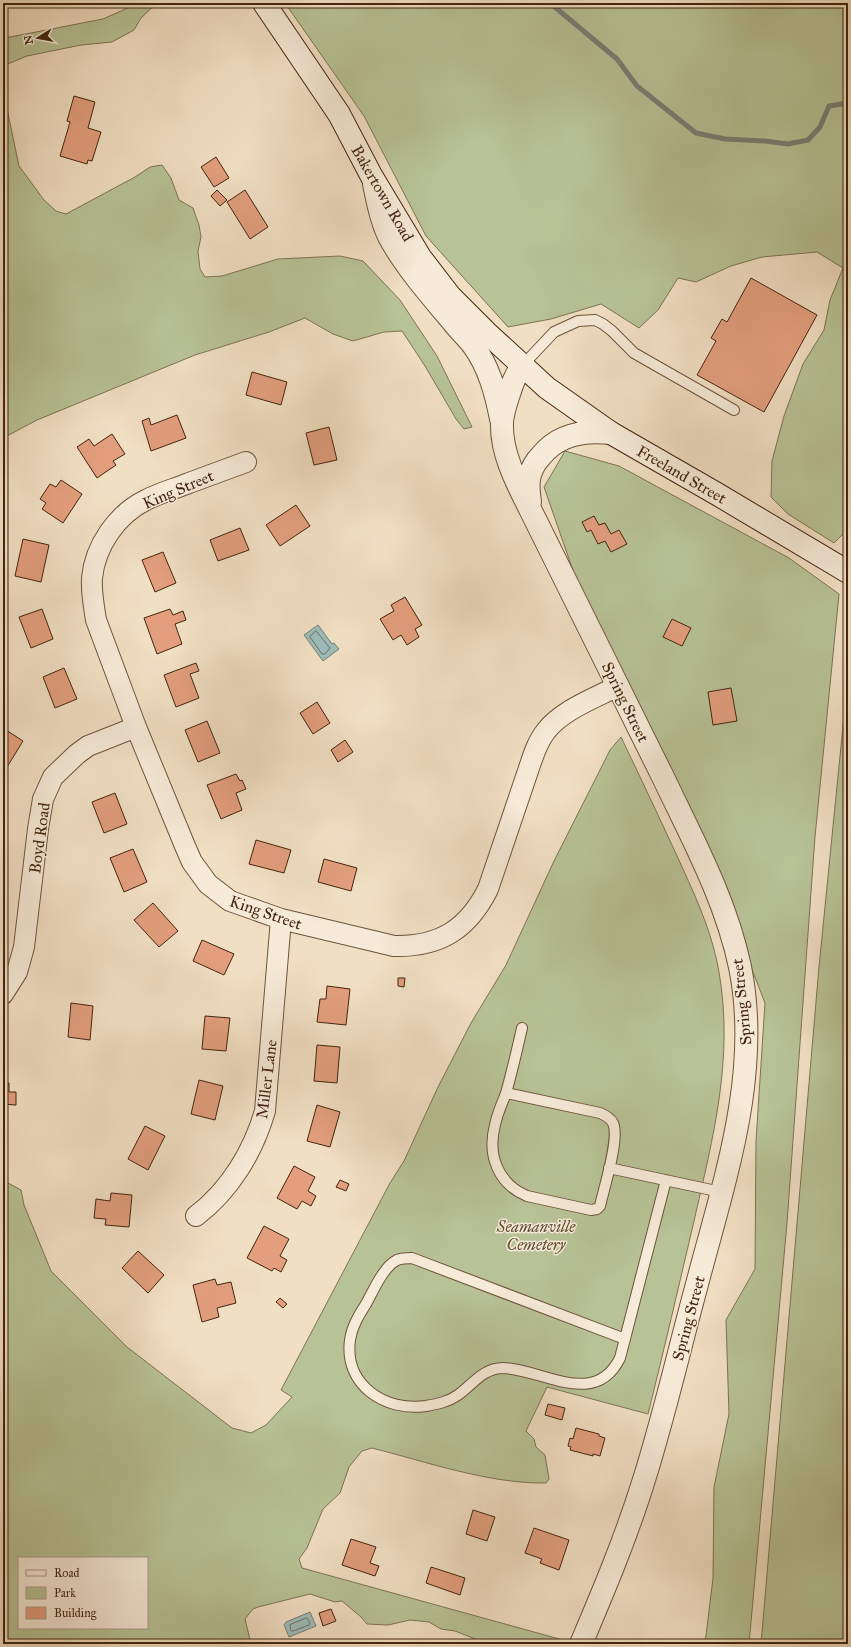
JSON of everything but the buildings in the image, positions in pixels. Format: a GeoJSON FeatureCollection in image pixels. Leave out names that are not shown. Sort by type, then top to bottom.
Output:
{"type":"FeatureCollection","features":[{"type":"Feature","properties":{"kind":"street","name":"Bakertown Road"},"geometry":{"type":"LineString","coordinates":[[264,3],[339,114],[372,177],[410,241],[435,278],[450,296],[522,366]]}},
{"type":"Feature","properties":{"kind":"street"},"geometry":{"type":"LineString","coordinates":[[372,177],[380,210],[391,241],[406,264],[473,345],[488,371],[493,384],[502,424]]}},
{"type":"Feature","properties":{"kind":"street","name":"Spring Street"},"geometry":{"type":"LineString","coordinates":[[522,366],[512,385],[502,424],[506,452],[513,474],[701,856],[724,910],[740,968],[746,1014],[746,1062],[739,1120],[721,1192],[643,1485],[612,1573],[581,1644]]}},
{"type":"Feature","properties":{"kind":"street","name":"Freeland Street"},"geometry":{"type":"LineString","coordinates":[[522,366],[567,403],[611,433],[848,572]]}},
{"type":"Feature","properties":{"kind":"street"},"geometry":{"type":"LineString","coordinates":[[531,512],[528,485],[530,474],[535,462],[554,442],[567,437],[594,431],[611,433]]}},
{"type":"Feature","properties":{"kind":"street","name":"King Street"},"geometry":{"type":"LineString","coordinates":[[246,462],[145,500],[121,518],[103,541],[97,556],[92,578],[96,620],[136,727],[185,846],[200,874],[208,884],[230,901],[280,919],[394,946],[408,947],[437,941],[451,933],[471,916],[488,889],[530,765],[538,744],[546,732],[565,714],[618,686]]}},
{"type":"Feature","properties":{"kind":"street","name":"Boyd Road"},"geometry":{"type":"LineString","coordinates":[[3,994],[17,972],[24,947],[42,804],[53,777],[77,754],[88,746],[136,727]]}},
{"type":"Feature","properties":{"kind":"street","name":"Miller Lane"},"geometry":{"type":"LineString","coordinates":[[196,1216],[222,1193],[243,1164],[260,1129],[265,1111],[280,919]]}},
{"type":"Feature","properties":{"kind":"lane"},"geometry":{"type":"LineString","coordinates":[[522,366],[554,332],[578,321],[595,320],[612,331],[634,353],[734,410]]}},
{"type":"Feature","properties":{"kind":"lane"},"geometry":{"type":"LineString","coordinates":[[506,1092],[600,1113],[606,1116],[613,1124],[615,1136],[609,1168],[600,1206],[595,1210],[527,1196],[518,1192],[504,1180],[497,1168],[492,1150],[494,1126],[506,1092],[522,1028]]}},
{"type":"Feature","properties":{"kind":"lane"},"geometry":{"type":"LineString","coordinates":[[609,1168],[721,1192]]}},
{"type":"Feature","properties":{"kind":"lane"},"geometry":{"type":"LineString","coordinates":[[625,1339],[412,1258],[397,1260],[386,1270],[353,1328],[350,1340],[350,1352],[353,1366],[359,1380],[367,1391],[375,1397],[392,1404],[410,1407],[425,1406],[450,1400],[457,1396],[484,1372],[498,1368],[511,1369],[560,1382],[586,1384],[596,1381],[611,1372],[617,1365],[620,1358],[625,1339],[666,1180]]}},
{"type":"Feature","properties":{"kind":"green space"},"geometry":{"type":"Polygon","coordinates":[[[139,3],[157,3],[141,18],[134,30],[112,42],[81,45],[27,56],[3,66],[3,39],[5,38],[103,19],[139,3]]]}},
{"type":"Feature","properties":{"kind":"green space"},"geometry":{"type":"Polygon","coordinates":[[[285,3],[848,3],[848,522],[846,531],[834,543],[788,514],[771,497],[772,461],[784,416],[803,364],[824,330],[830,300],[843,268],[817,252],[762,257],[731,266],[696,282],[678,278],[658,310],[639,328],[601,304],[551,319],[508,327],[426,236],[364,116],[285,3]]]}},
{"type":"Feature","properties":{"kind":"green space"},"geometry":{"type":"Polygon","coordinates":[[[3,90],[19,166],[44,200],[56,211],[66,214],[135,177],[150,167],[162,165],[171,178],[179,200],[193,208],[199,225],[201,237],[198,251],[200,269],[205,277],[222,276],[278,259],[340,256],[363,261],[400,300],[437,356],[472,427],[464,429],[456,419],[425,366],[402,331],[384,332],[353,341],[333,334],[305,318],[269,332],[195,355],[37,420],[3,438],[3,90]]]}},
{"type":"Feature","properties":{"kind":"green space"},"geometry":{"type":"Polygon","coordinates":[[[565,451],[619,466],[789,558],[839,594],[815,837],[787,1223],[749,1644],[705,1644],[713,1578],[714,1487],[729,1414],[726,1320],[755,1269],[756,1141],[765,1003],[686,799],[577,582],[544,487],[565,451]]]}},
{"type":"Feature","properties":{"kind":"green space"},"geometry":{"type":"Polygon","coordinates":[[[848,676],[848,1644],[761,1644],[819,967],[848,676]]]}},
{"type":"Feature","properties":{"kind":"green space","name":"Seamanville Cemetery"},"geometry":{"type":"Polygon","coordinates":[[[621,737],[689,881],[713,945],[719,972],[723,1004],[724,1036],[723,1067],[719,1098],[708,1159],[648,1414],[547,1387],[526,1431],[534,1439],[536,1447],[545,1455],[549,1479],[546,1483],[503,1480],[481,1476],[372,1448],[362,1451],[349,1467],[340,1493],[323,1509],[307,1548],[299,1559],[302,1568],[563,1640],[561,1644],[488,1644],[455,1631],[441,1629],[429,1622],[410,1620],[388,1625],[367,1624],[342,1601],[335,1602],[310,1594],[253,1609],[245,1619],[251,1644],[3,1644],[3,1184],[8,1183],[21,1190],[24,1205],[51,1271],[127,1347],[232,1428],[251,1433],[266,1425],[292,1397],[281,1390],[390,1183],[404,1161],[438,1087],[471,1023],[506,965],[554,861],[610,750],[621,737]]]}},
{"type":"Feature","properties":{"kind":"water"},"geometry":{"type":"Polygon","coordinates":[[[318,625],[332,644],[334,643],[339,649],[323,661],[304,635],[318,625]]]}},
{"type":"Feature","properties":{"kind":"water"},"geometry":{"type":"Polygon","coordinates":[[[310,1612],[316,1626],[289,1637],[284,1625],[286,1622],[310,1612]]]}},
{"type":"Feature","properties":{"kind":"waterway"},"geometry":{"type":"LineString","coordinates":[[550,3],[617,59],[637,86],[696,133],[725,139],[788,144],[808,140],[820,127],[829,106],[848,103]]}}]}
